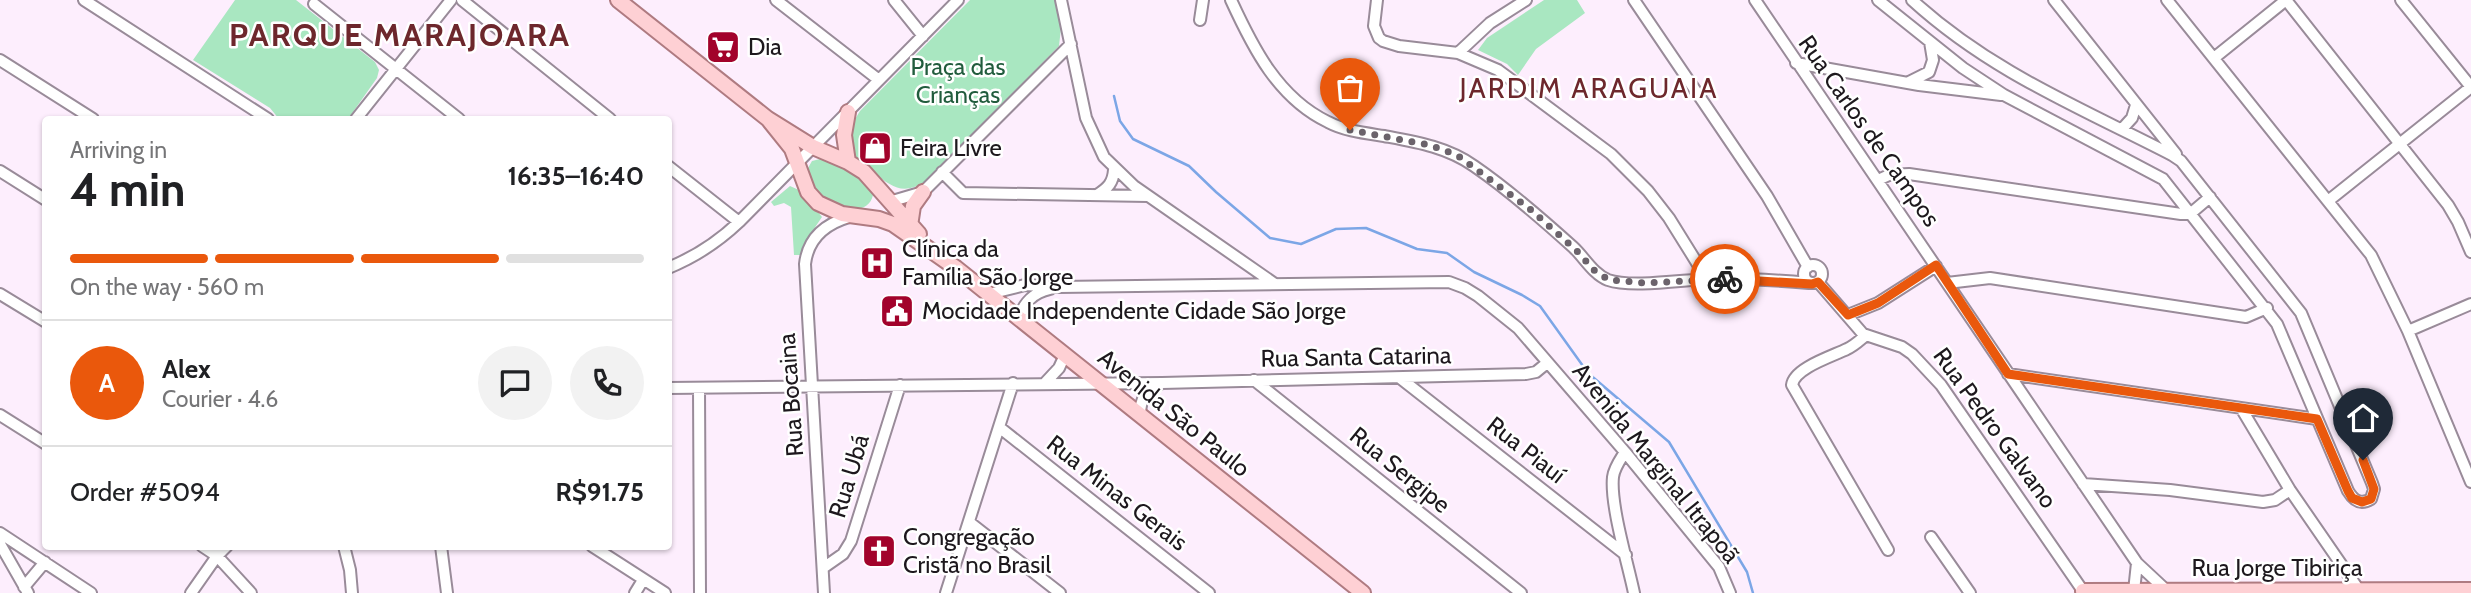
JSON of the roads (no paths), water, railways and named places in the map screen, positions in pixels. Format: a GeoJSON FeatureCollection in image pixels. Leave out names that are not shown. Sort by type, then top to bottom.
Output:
{"type":"FeatureCollection","features":[{"type":"Feature","properties":{"kind":"main road","name":"Avenida São Paulo"},"geometry":{"type":"LineString","coordinates":[[618,0],[768,119],[813,147],[848,162],[870,178],[910,226],[956,268]]}},
{"type":"Feature","properties":{"kind":"main road"},"geometry":{"type":"LineString","coordinates":[[848,112],[844,135],[848,162]]}},
{"type":"Feature","properties":{"kind":"main road","name":"Avenida São Paulo"},"geometry":{"type":"LineString","coordinates":[[768,119],[792,149],[796,165],[812,197],[826,208],[854,217],[879,219],[893,224],[956,268],[1363,593]]}},
{"type":"Feature","properties":{"kind":"main road"},"geometry":{"type":"LineString","coordinates":[[910,226],[913,206],[923,191]]}},
{"type":"Feature","properties":{"kind":"main road"},"geometry":{"type":"LineString","coordinates":[[854,217],[889,202]]}},
{"type":"Feature","properties":{"kind":"main road","name":"Rua Jorge Tibiriça"},"geometry":{"type":"LineString","coordinates":[[2084,592],[2471,590]]}},
{"type":"Feature","properties":{"kind":"street"},"geometry":{"type":"LineString","coordinates":[[84,0],[263,116]]}},
{"type":"Feature","properties":{"kind":"street"},"geometry":{"type":"LineString","coordinates":[[358,116],[451,0]]}},
{"type":"Feature","properties":{"kind":"street"},"geometry":{"type":"LineString","coordinates":[[462,0],[606,116]]}},
{"type":"Feature","properties":{"kind":"street"},"geometry":{"type":"LineString","coordinates":[[776,0],[879,80]]}},
{"type":"Feature","properties":{"kind":"street"},"geometry":{"type":"LineString","coordinates":[[894,0],[923,36]]}},
{"type":"Feature","properties":{"kind":"street"},"geometry":{"type":"LineString","coordinates":[[672,266],[699,253],[739,222],[958,0]]}},
{"type":"Feature","properties":{"kind":"street"},"geometry":{"type":"LineString","coordinates":[[1061,0],[1086,118],[1104,157],[1114,170],[1148,196],[1275,284]]}},
{"type":"Feature","properties":{"kind":"street"},"geometry":{"type":"LineString","coordinates":[[1200,20],[1203,0]]}},
{"type":"Feature","properties":{"kind":"street"},"geometry":{"type":"LineString","coordinates":[[1231,0],[1258,55],[1304,109],[1328,123],[1350,130],[1429,145],[1457,155],[1530,209],[1594,270],[1609,280],[1646,283],[1707,279],[1774,280],[1810,276]]}},
{"type":"Feature","properties":{"kind":"street"},"geometry":{"type":"LineString","coordinates":[[1377,0],[1374,26],[1383,41],[1399,46],[1458,53],[1498,70],[1611,155],[1648,191],[1669,218],[1707,279]]}},
{"type":"Feature","properties":{"kind":"street"},"geometry":{"type":"LineString","coordinates":[[1458,53],[1490,23],[1526,0]]}},
{"type":"Feature","properties":{"kind":"street"},"geometry":{"type":"LineString","coordinates":[[1634,0],[1767,195],[1810,276],[1865,336],[1850,348],[1795,376],[1792,385],[1888,550]]}},
{"type":"Feature","properties":{"kind":"street","name":"Rua Carlos de Campos"},"geometry":{"type":"LineString","coordinates":[[1755,0],[2137,563],[2166,591]]}},
{"type":"Feature","properties":{"kind":"street"},"geometry":{"type":"LineString","coordinates":[[1878,0],[1963,68],[2004,95],[2156,175],[2167,184],[2267,308],[2282,332],[2352,498],[2362,502],[2371,499],[2374,489],[2372,482],[2305,320],[2283,288],[2054,0]]}},
{"type":"Feature","properties":{"kind":"street"},"geometry":{"type":"LineString","coordinates":[[1912,0],[1999,67],[2181,161]]}},
{"type":"Feature","properties":{"kind":"street"},"geometry":{"type":"LineString","coordinates":[[2167,0],[2371,255],[2408,331],[2471,482]]}},
{"type":"Feature","properties":{"kind":"street"},"geometry":{"type":"LineString","coordinates":[[2214,58],[2286,0],[2401,143],[2454,215],[2471,252]]}},
{"type":"Feature","properties":{"kind":"street"},"geometry":{"type":"LineString","coordinates":[[2328,201],[2471,87],[2401,0]]}},
{"type":"Feature","properties":{"kind":"street"},"geometry":{"type":"LineString","coordinates":[[314,4],[455,116]]}},
{"type":"Feature","properties":{"kind":"street"},"geometry":{"type":"LineString","coordinates":[[1909,82],[1929,72],[1933,60],[1930,42]]}},
{"type":"Feature","properties":{"kind":"street"},"geometry":{"type":"LineString","coordinates":[[889,202],[923,191],[1071,44]]}},
{"type":"Feature","properties":{"kind":"street"},"geometry":{"type":"LineString","coordinates":[[0,60],[88,116]]}},
{"type":"Feature","properties":{"kind":"street"},"geometry":{"type":"LineString","coordinates":[[1797,63],[2004,95]]}},
{"type":"Feature","properties":{"kind":"street"},"geometry":{"type":"LineString","coordinates":[[2122,129],[2132,118],[2136,105]]}},
{"type":"Feature","properties":{"kind":"street"},"geometry":{"type":"LineString","coordinates":[[672,169],[739,222]]}},
{"type":"Feature","properties":{"kind":"street"},"geometry":{"type":"LineString","coordinates":[[1097,195],[1109,187],[1114,170]]}},
{"type":"Feature","properties":{"kind":"street"},"geometry":{"type":"LineString","coordinates":[[0,172],[42,198]]}},
{"type":"Feature","properties":{"kind":"street"},"geometry":{"type":"LineString","coordinates":[[942,173],[963,193],[1148,196]]}},
{"type":"Feature","properties":{"kind":"street"},"geometry":{"type":"LineString","coordinates":[[1878,180],[1889,175],[1909,174],[2190,214],[2210,197]]}},
{"type":"Feature","properties":{"kind":"street","name":"Rua Bocaina"},"geometry":{"type":"LineString","coordinates":[[824,593],[804,273],[806,255],[820,231],[833,222],[854,217]]}},
{"type":"Feature","properties":{"kind":"street"},"geometry":{"type":"LineString","coordinates":[[1848,315],[1878,303],[1936,265]]}},
{"type":"Feature","properties":{"kind":"street"},"geometry":{"type":"LineString","coordinates":[[1947,282],[1990,278],[2246,317],[2267,308]]}},
{"type":"Feature","properties":{"kind":"street","name":"Avenida Marginal Itrapoã"},"geometry":{"type":"LineString","coordinates":[[989,294],[1025,285],[1059,287],[1449,282],[1465,288],[1518,328],[1625,452],[1719,568],[1730,593]]}},
{"type":"Feature","properties":{"kind":"street"},"geometry":{"type":"LineString","coordinates":[[1019,318],[1025,304],[1034,296],[1059,287]]}},
{"type":"Feature","properties":{"kind":"street"},"geometry":{"type":"LineString","coordinates":[[0,294],[42,320]]}},
{"type":"Feature","properties":{"kind":"street"},"geometry":{"type":"LineString","coordinates":[[2408,331],[2471,304]]}},
{"type":"Feature","properties":{"kind":"street","name":"Rua Pedro Galvano"},"geometry":{"type":"LineString","coordinates":[[1865,336],[1902,347],[1941,385],[2084,592]]}},
{"type":"Feature","properties":{"kind":"street"},"geometry":{"type":"LineString","coordinates":[[1045,383],[1059,368],[1065,355]]}},
{"type":"Feature","properties":{"kind":"street","name":"Rua Santa Catarina"},"geometry":{"type":"LineString","coordinates":[[672,388],[1162,383],[1526,374],[1536,372],[1547,363]]}},
{"type":"Feature","properties":{"kind":"street"},"geometry":{"type":"LineString","coordinates":[[2008,374],[2317,419]]}},
{"type":"Feature","properties":{"kind":"street","name":"Rua Piauí"},"geometry":{"type":"LineString","coordinates":[[1400,377],[1626,555]]}},
{"type":"Feature","properties":{"kind":"street","name":"Rua Sergipe"},"geometry":{"type":"LineString","coordinates":[[1254,380],[1521,593]]}},
{"type":"Feature","properties":{"kind":"street"},"geometry":{"type":"LineString","coordinates":[[946,593],[1013,383]]}},
{"type":"Feature","properties":{"kind":"street"},"geometry":{"type":"LineString","coordinates":[[1140,415],[1143,398],[1149,390],[1162,383]]}},
{"type":"Feature","properties":{"kind":"street","name":"Rua Ubá"},"geometry":{"type":"LineString","coordinates":[[823,568],[843,554],[851,541],[900,385]]}},
{"type":"Feature","properties":{"kind":"street"},"geometry":{"type":"LineString","coordinates":[[699,388],[700,593]]}},
{"type":"Feature","properties":{"kind":"street"},"geometry":{"type":"LineString","coordinates":[[2241,408],[2290,490],[2360,592]]}},
{"type":"Feature","properties":{"kind":"street"},"geometry":{"type":"LineString","coordinates":[[0,415],[42,441]]}},
{"type":"Feature","properties":{"kind":"street","name":"Rua Minas Gerais"},"geometry":{"type":"LineString","coordinates":[[999,427],[1209,593]]}},
{"type":"Feature","properties":{"kind":"street"},"geometry":{"type":"LineString","coordinates":[[1625,452],[1615,469],[1613,479],[1634,593]]}},
{"type":"Feature","properties":{"kind":"street"},"geometry":{"type":"LineString","coordinates":[[2083,484],[2170,490],[2263,502],[2275,500],[2290,490]]}},
{"type":"Feature","properties":{"kind":"street"},"geometry":{"type":"LineString","coordinates":[[969,522],[1054,591]]}},
{"type":"Feature","properties":{"kind":"street"},"geometry":{"type":"LineString","coordinates":[[0,533],[91,593]]}},
{"type":"Feature","properties":{"kind":"street"},"geometry":{"type":"LineString","coordinates":[[1931,537],[1969,593]]}},
{"type":"Feature","properties":{"kind":"street"},"geometry":{"type":"LineString","coordinates":[[0,544],[26,590],[45,562]]}},
{"type":"Feature","properties":{"kind":"street"},"geometry":{"type":"LineString","coordinates":[[208,550],[217,556],[251,593]]}},
{"type":"Feature","properties":{"kind":"street"},"geometry":{"type":"LineString","coordinates":[[191,593],[223,550]]}},
{"type":"Feature","properties":{"kind":"street"},"geometry":{"type":"LineString","coordinates":[[345,550],[352,593]]}},
{"type":"Feature","properties":{"kind":"street"},"geometry":{"type":"LineString","coordinates":[[441,550],[446,593]]}},
{"type":"Feature","properties":{"kind":"street"},"geometry":{"type":"LineString","coordinates":[[609,551],[643,580],[665,593]]}},
{"type":"Feature","properties":{"kind":"street"},"geometry":{"type":"LineString","coordinates":[[2134,591],[2137,563]]}},
{"type":"Feature","properties":{"kind":"street"},"geometry":{"type":"LineString","coordinates":[[635,593],[643,580]]}},
{"type":"Feature","properties":{"kind":"waterway"},"geometry":{"type":"LineString","coordinates":[[1114,96],[1120,121],[1133,139],[1189,166],[1270,238],[1301,244],[1336,229],[1366,228],[1417,249],[1447,253],[1474,272],[1540,306],[1588,373],[1669,442],[1747,572],[1753,593]]}},
{"type":"Feature","properties":{"kind":"place","name":"Dia"},"geometry":{"type":"Point","coordinates":[723,47]}},
{"type":"Feature","properties":{"kind":"place","name":"Feira Livre"},"geometry":{"type":"Point","coordinates":[875,148]}},
{"type":"Feature","properties":{"kind":"place","name":"Clínica da Família São Jorge"},"geometry":{"type":"Point","coordinates":[877,263]}},
{"type":"Feature","properties":{"kind":"place","name":"Mocidade Independente Cidade São Jorge"},"geometry":{"type":"Point","coordinates":[897,311]}},
{"type":"Feature","properties":{"kind":"place","name":"Congregação Cristã no Brasil"},"geometry":{"type":"Point","coordinates":[879,551]}},
{"type":"Feature","properties":{"kind":"district","name":"PARQUE MARAJOARA"},"geometry":{"type":"Point","coordinates":[400,35]}},
{"type":"Feature","properties":{"kind":"district","name":"JARDIM ARAGUAIA"},"geometry":{"type":"Point","coordinates":[1589,88]}},
{"type":"Feature","properties":{"kind":"park label","name":"Praça das Crianças"},"geometry":{"type":"Point","coordinates":[958,81]}}]}
